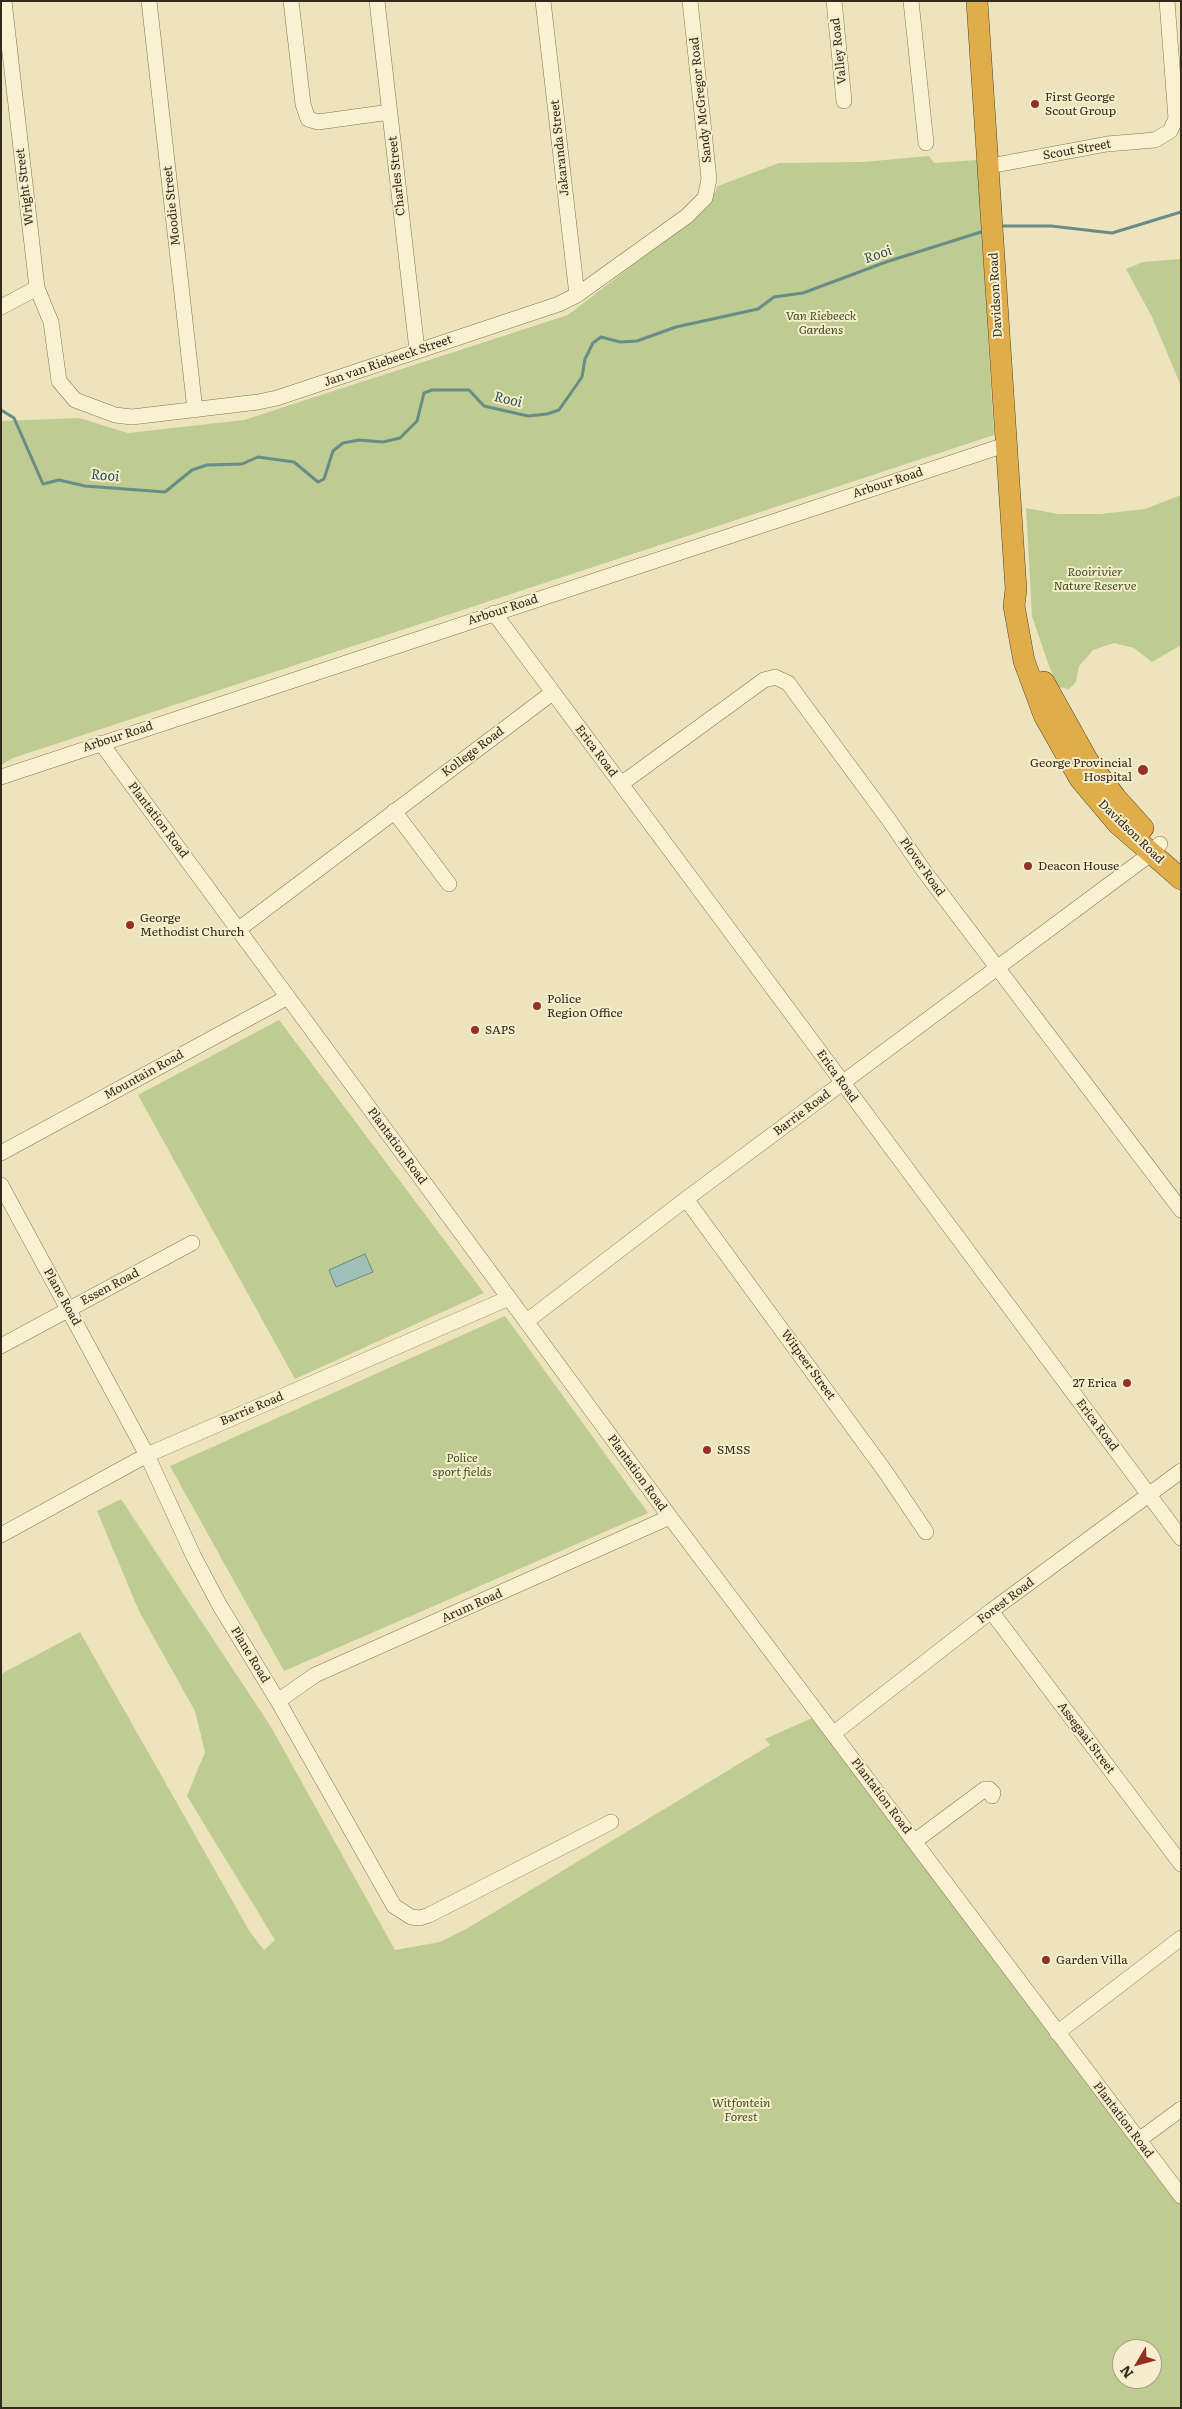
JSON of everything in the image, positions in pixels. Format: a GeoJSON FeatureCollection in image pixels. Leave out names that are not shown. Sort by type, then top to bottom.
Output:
{"type":"FeatureCollection","features":[{"type":"Feature","properties":{"kind":"highway","name":"Davidson Road"},"geometry":{"type":"LineString","coordinates":[[977,1],[990,166],[1016,589],[1015,614],[1023,655],[1031,684],[1047,722],[1067,758],[1095,798],[1117,823],[1156,848],[1181,861]]}},
{"type":"Feature","properties":{"kind":"highway","name":"Davidson Road"},"geometry":{"type":"LineString","coordinates":[[1156,848],[1181,879]]}},
{"type":"Feature","properties":{"kind":"street","name":"Wright Street"},"geometry":{"type":"LineString","coordinates":[[4,1],[37,288],[51,322],[57,369]]}},
{"type":"Feature","properties":{"kind":"street","name":"Moodie Street"},"geometry":{"type":"LineString","coordinates":[[149,1],[195,410]]}},
{"type":"Feature","properties":{"kind":"street"},"geometry":{"type":"LineString","coordinates":[[292,1],[303,104],[308,119],[318,122],[390,112]]}},
{"type":"Feature","properties":{"kind":"street","name":"Charles Street"},"geometry":{"type":"LineString","coordinates":[[377,1],[417,350]]}},
{"type":"Feature","properties":{"kind":"street","name":"Jakaranda Street"},"geometry":{"type":"LineString","coordinates":[[543,1],[576,295]]}},
{"type":"Feature","properties":{"kind":"street","name":"Sandy McGregor Road"},"geometry":{"type":"LineString","coordinates":[[690,1],[709,179],[705,198]]}},
{"type":"Feature","properties":{"kind":"street","name":"Valley Road"},"geometry":{"type":"LineString","coordinates":[[834,1],[844,101]]}},
{"type":"Feature","properties":{"kind":"street"},"geometry":{"type":"LineString","coordinates":[[911,1],[926,143]]}},
{"type":"Feature","properties":{"kind":"street","name":"Scout Street"},"geometry":{"type":"LineString","coordinates":[[990,166],[1107,144],[1148,141],[1164,136],[1174,126],[1176,119],[1167,1]]}},
{"type":"Feature","properties":{"kind":"street","name":"Jan van Riebeeck Street"},"geometry":{"type":"LineString","coordinates":[[57,369],[59,381],[69,396],[115,416],[132,417],[278,398],[559,304],[576,295],[687,216],[705,198]]}},
{"type":"Feature","properties":{"kind":"street"},"geometry":{"type":"LineString","coordinates":[[1,307],[37,288]]}},
{"type":"Feature","properties":{"kind":"street","name":"Arbour Road"},"geometry":{"type":"LineString","coordinates":[[1,778],[494,613],[1006,445]]}},
{"type":"Feature","properties":{"kind":"street","name":"Erica Road"},"geometry":{"type":"LineString","coordinates":[[494,613],[1181,1538]]}},
{"type":"Feature","properties":{"kind":"street","name":"Plover Road"},"geometry":{"type":"LineString","coordinates":[[621,784],[757,684],[770,677],[781,679],[793,688],[889,820],[924,872],[996,969],[1181,1210]]}},
{"type":"Feature","properties":{"kind":"street","name":"Kollege Road"},"geometry":{"type":"LineString","coordinates":[[239,930],[552,693]]}},
{"type":"Feature","properties":{"kind":"street","name":"Plantation Road"},"geometry":{"type":"LineString","coordinates":[[102,743],[670,1517],[1181,2196]]}},
{"type":"Feature","properties":{"kind":"street"},"geometry":{"type":"LineString","coordinates":[[394,811],[449,884]]}},
{"type":"Feature","properties":{"kind":"street","name":"Barrie Road"},"geometry":{"type":"LineString","coordinates":[[526,1321],[1156,848]]}},
{"type":"Feature","properties":{"kind":"street","name":"Mountain Road"},"geometry":{"type":"LineString","coordinates":[[1,1153],[288,997]]}},
{"type":"Feature","properties":{"kind":"street","name":"Plane Road"},"geometry":{"type":"LineString","coordinates":[[1,1185],[148,1455],[194,1557],[220,1606],[278,1701],[389,1898],[402,1912],[410,1917],[420,1918],[430,1915],[611,1822]]}},
{"type":"Feature","properties":{"kind":"street","name":"Witpeer Street"},"geometry":{"type":"LineString","coordinates":[[686,1199],[887,1474],[926,1532]]}},
{"type":"Feature","properties":{"kind":"street","name":"Essen Road"},"geometry":{"type":"LineString","coordinates":[[1,1346],[192,1242]]}},
{"type":"Feature","properties":{"kind":"street","name":"Barrie Road"},"geometry":{"type":"LineString","coordinates":[[1,1535],[148,1455],[510,1298]]}},
{"type":"Feature","properties":{"kind":"street","name":"Forest Road"},"geometry":{"type":"LineString","coordinates":[[834,1733],[992,1611],[1181,1471]]}},
{"type":"Feature","properties":{"kind":"street","name":"Arum Road"},"geometry":{"type":"LineString","coordinates":[[278,1701],[315,1676],[670,1517]]}},
{"type":"Feature","properties":{"kind":"street","name":"Assegaai Street"},"geometry":{"type":"LineString","coordinates":[[992,1611],[1181,1864]]}},
{"type":"Feature","properties":{"kind":"street"},"geometry":{"type":"LineString","coordinates":[[915,1841],[985,1789],[989,1789],[993,1793],[992,1796]]}},
{"type":"Feature","properties":{"kind":"street"},"geometry":{"type":"LineString","coordinates":[[1057,2032],[1181,1938]]}},
{"type":"Feature","properties":{"kind":"street"},"geometry":{"type":"LineString","coordinates":[[1139,2140],[1181,2109]]}},
{"type":"Feature","properties":{"kind":"green space","name":"Van Riebeeck Gardens"},"geometry":{"type":"Polygon","coordinates":[[[929,156],[934,163],[977,160],[994,435],[13,758],[1,765],[1,421],[79,418],[128,433],[244,420],[568,315],[708,207],[718,186],[779,163],[863,162],[929,156]]]}},
{"type":"Feature","properties":{"kind":"green space"},"geometry":{"type":"Polygon","coordinates":[[[1181,259],[1181,386],[1152,317],[1126,269],[1143,262],[1181,259]]]}},
{"type":"Feature","properties":{"kind":"green space","name":"Rooirivier Nature Reserve"},"geometry":{"type":"Polygon","coordinates":[[[1181,495],[1181,645],[1152,662],[1134,648],[1114,643],[1093,650],[1079,666],[1076,682],[1069,689],[1058,687],[1032,616],[1026,508],[1058,514],[1101,514],[1145,509],[1181,495]]]}},
{"type":"Feature","properties":{"kind":"green space"},"geometry":{"type":"Polygon","coordinates":[[[279,1020],[484,1293],[295,1379],[138,1095],[279,1020]]]}},
{"type":"Feature","properties":{"kind":"green space","name":"Police sport fields"},"geometry":{"type":"Polygon","coordinates":[[[505,1316],[648,1513],[284,1671],[170,1466],[505,1316]]]}},
{"type":"Feature","properties":{"kind":"green space","name":"Witfontein Forest"},"geometry":{"type":"Polygon","coordinates":[[[121,1499],[271,1727],[395,1950],[440,1942],[468,1928],[770,1745],[765,1739],[819,1715],[1181,2204],[1181,2408],[1,2408],[1,1674],[80,1632],[250,1932],[264,1950],[275,1940],[187,1796],[205,1752],[195,1711],[139,1611],[97,1511],[121,1499]]]}},
{"type":"Feature","properties":{"kind":"water"},"geometry":{"type":"Polygon","coordinates":[[[365,1254],[373,1272],[336,1287],[329,1270],[365,1254]]]}},
{"type":"Feature","properties":{"kind":"waterway","name":"Rooi"},"geometry":{"type":"LineString","coordinates":[[1002,226],[1051,226],[1112,233],[1181,212]]}},
{"type":"Feature","properties":{"kind":"waterway","name":"Rooi"},"geometry":{"type":"LineString","coordinates":[[1,410],[14,418],[43,484],[59,480],[85,486],[165,492],[192,470],[207,465],[242,464],[258,457],[294,462],[318,482],[324,479],[333,451],[343,443],[359,440],[383,442],[400,438],[417,421],[424,393],[432,390],[469,390],[484,406],[528,416],[547,414],[559,410],[582,377],[585,359],[593,343],[601,337],[620,342],[637,341],[676,327],[758,309],[774,297],[803,293],[886,262],[981,232]]}},
{"type":"Feature","properties":{"kind":"place","name":"First George Scout Group"},"geometry":{"type":"Point","coordinates":[1035,104]}},
{"type":"Feature","properties":{"kind":"place","name":"George Provincial Hospital"},"geometry":{"type":"Point","coordinates":[1143,770]}},
{"type":"Feature","properties":{"kind":"place","name":"Deacon House"},"geometry":{"type":"Point","coordinates":[1028,866]}},
{"type":"Feature","properties":{"kind":"place","name":"George Methodist Church"},"geometry":{"type":"Point","coordinates":[130,925]}},
{"type":"Feature","properties":{"kind":"place","name":"Police Region Office"},"geometry":{"type":"Point","coordinates":[537,1006]}},
{"type":"Feature","properties":{"kind":"place","name":"SAPS"},"geometry":{"type":"Point","coordinates":[475,1030]}},
{"type":"Feature","properties":{"kind":"place","name":"27 Erica"},"geometry":{"type":"Point","coordinates":[1127,1383]}},
{"type":"Feature","properties":{"kind":"place","name":"SMSS"},"geometry":{"type":"Point","coordinates":[707,1450]}},
{"type":"Feature","properties":{"kind":"place","name":"Garden Villa"},"geometry":{"type":"Point","coordinates":[1046,1960]}}]}
